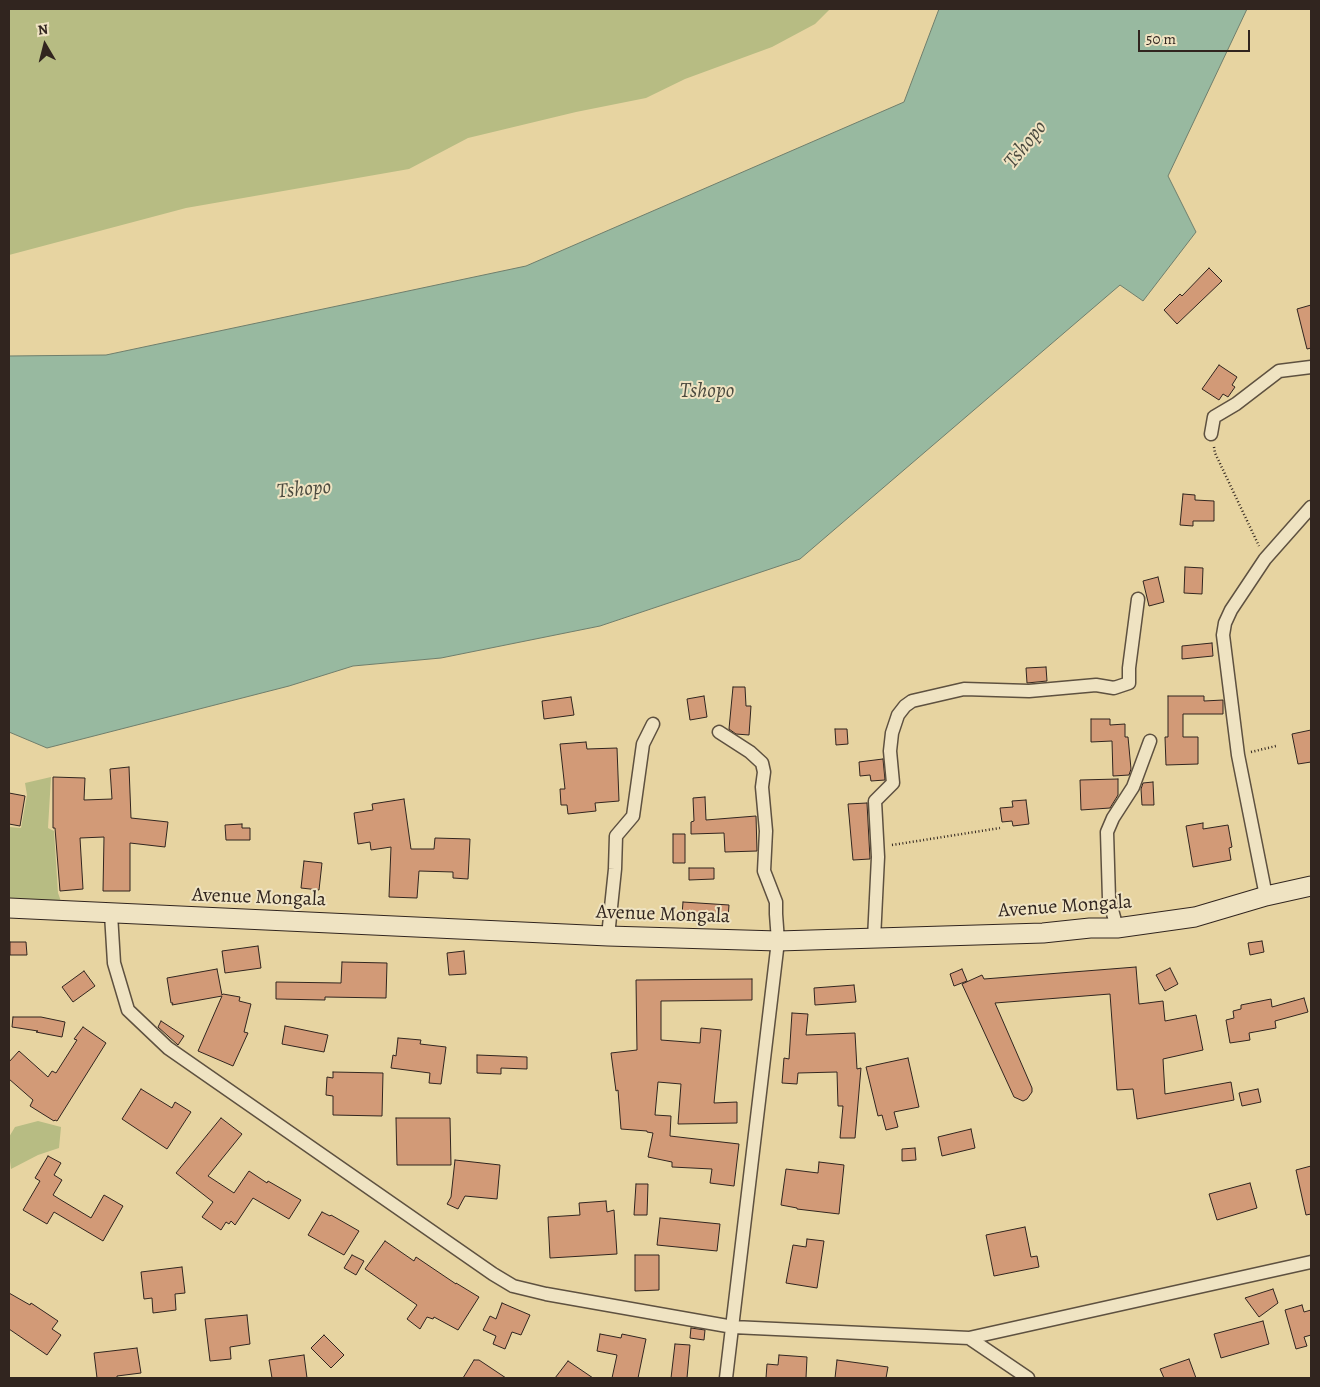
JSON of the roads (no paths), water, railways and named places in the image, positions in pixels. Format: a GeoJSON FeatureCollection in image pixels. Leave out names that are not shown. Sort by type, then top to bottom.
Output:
{"type":"FeatureCollection","features":[{"type":"Feature","properties":{"kind":"street"},"geometry":{"type":"LineString","coordinates":[[1211,434],[1214,417],[1236,404],[1279,371],[1311,367]]}},
{"type":"Feature","properties":{"kind":"street"},"geometry":{"type":"LineString","coordinates":[[1266,896],[1238,755],[1223,635],[1225,623],[1232,610],[1265,559],[1311,507]]}},
{"type":"Feature","properties":{"kind":"street"},"geometry":{"type":"LineString","coordinates":[[874,939],[878,847],[876,801],[893,783],[890,751],[892,733],[898,716],[905,706],[912,701],[964,689],[1029,691],[1096,685],[1114,688],[1130,683],[1129,668],[1138,599]]}},
{"type":"Feature","properties":{"kind":"street"},"geometry":{"type":"LineString","coordinates":[[608,936],[615,869],[616,836],[633,816],[642,744],[652,724]]}},
{"type":"Feature","properties":{"kind":"street"},"geometry":{"type":"LineString","coordinates":[[719,732],[750,752],[762,763],[766,831],[764,871],[776,902],[778,941],[726,1378]]}},
{"type":"Feature","properties":{"kind":"street"},"geometry":{"type":"LineString","coordinates":[[1117,928],[1109,899],[1107,832],[1133,787],[1150,741]]}},
{"type":"Feature","properties":{"kind":"street","name":"Avenue Mongala"},"geometry":{"type":"LineString","coordinates":[[9,908],[608,936],[778,941],[874,939],[1117,928],[1195,917],[1266,896],[1311,886]]}},
{"type":"Feature","properties":{"kind":"street"},"geometry":{"type":"LineString","coordinates":[[110,914],[114,963],[128,1010],[168,1048],[513,1286],[546,1294],[733,1327],[969,1338],[1311,1262]]}},
{"type":"Feature","properties":{"kind":"street"},"geometry":{"type":"LineString","coordinates":[[969,1338],[1028,1378]]}},
{"type":"Feature","properties":{"kind":"water","name":"Tshopo"},"geometry":{"type":"Polygon","coordinates":[[[939,9],[1247,9],[1168,176],[1196,232],[1143,301],[1120,285],[800,559],[600,626],[441,658],[353,666],[289,686],[47,748],[9,732],[9,356],[106,355],[526,266],[904,102],[939,9]]]}}]}
